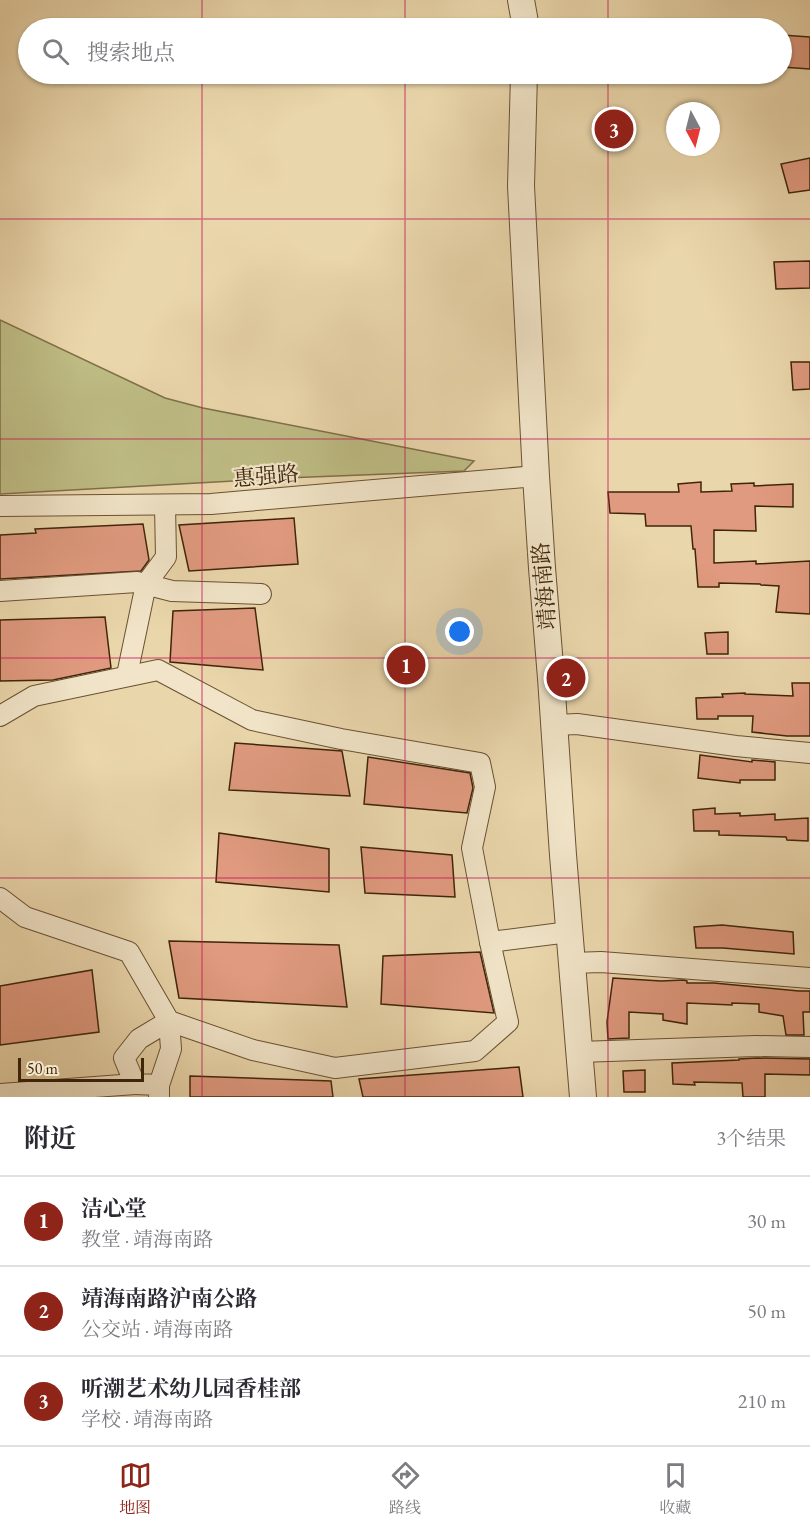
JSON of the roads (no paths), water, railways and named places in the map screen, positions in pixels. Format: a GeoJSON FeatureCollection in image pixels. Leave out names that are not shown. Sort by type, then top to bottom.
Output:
{"type":"FeatureCollection","features":[{"type":"Feature","properties":{"kind":"street"},"geometry":{"type":"LineString","coordinates":[[521,0],[524,18]]}},
{"type":"Feature","properties":{"kind":"street","name":"靖海南路"},"geometry":{"type":"LineString","coordinates":[[524,84],[521,186],[533,425],[563,855],[583,1097]]}},
{"type":"Feature","properties":{"kind":"street","name":"惠强路"},"geometry":{"type":"LineString","coordinates":[[0,506],[211,504],[536,465]]}},
{"type":"Feature","properties":{"kind":"street"},"geometry":{"type":"LineString","coordinates":[[127,675],[146,584],[166,557],[165,505]]}},
{"type":"Feature","properties":{"kind":"street"},"geometry":{"type":"LineString","coordinates":[[0,591],[137,582],[172,591],[261,594]]}},
{"type":"Feature","properties":{"kind":"street"},"geometry":{"type":"LineString","coordinates":[[0,716],[34,696],[158,670],[252,720],[341,739],[480,763],[484,787],[471,848],[508,1022],[475,1051],[335,1068],[253,1050],[169,1021]]}},
{"type":"Feature","properties":{"kind":"street"},"geometry":{"type":"LineString","coordinates":[[555,725],[577,723],[736,746],[810,753]]}},
{"type":"Feature","properties":{"kind":"street"},"geometry":{"type":"LineString","coordinates":[[0,898],[25,917],[129,952],[169,1021],[171,1049],[159,1091],[135,1084],[0,1094]]}},
{"type":"Feature","properties":{"kind":"street"},"geometry":{"type":"LineString","coordinates":[[490,942],[569,932]]}},
{"type":"Feature","properties":{"kind":"street"},"geometry":{"type":"LineString","coordinates":[[572,963],[601,962],[810,978]]}},
{"type":"Feature","properties":{"kind":"street"},"geometry":{"type":"LineString","coordinates":[[135,1084],[124,1058],[139,1039],[169,1021]]}},
{"type":"Feature","properties":{"kind":"street"},"geometry":{"type":"LineString","coordinates":[[579,1052],[756,1046],[810,1047]]}},
{"type":"Feature","properties":{"kind":"place","name":"听潮艺术幼儿园香桂部"},"geometry":{"type":"Point","coordinates":[614,129]}},
{"type":"Feature","properties":{"kind":"place","name":"洁心堂"},"geometry":{"type":"Point","coordinates":[406,665]}},
{"type":"Feature","properties":{"kind":"place","name":"靖海南路沪南公路"},"geometry":{"type":"Point","coordinates":[566,678]}}]}
